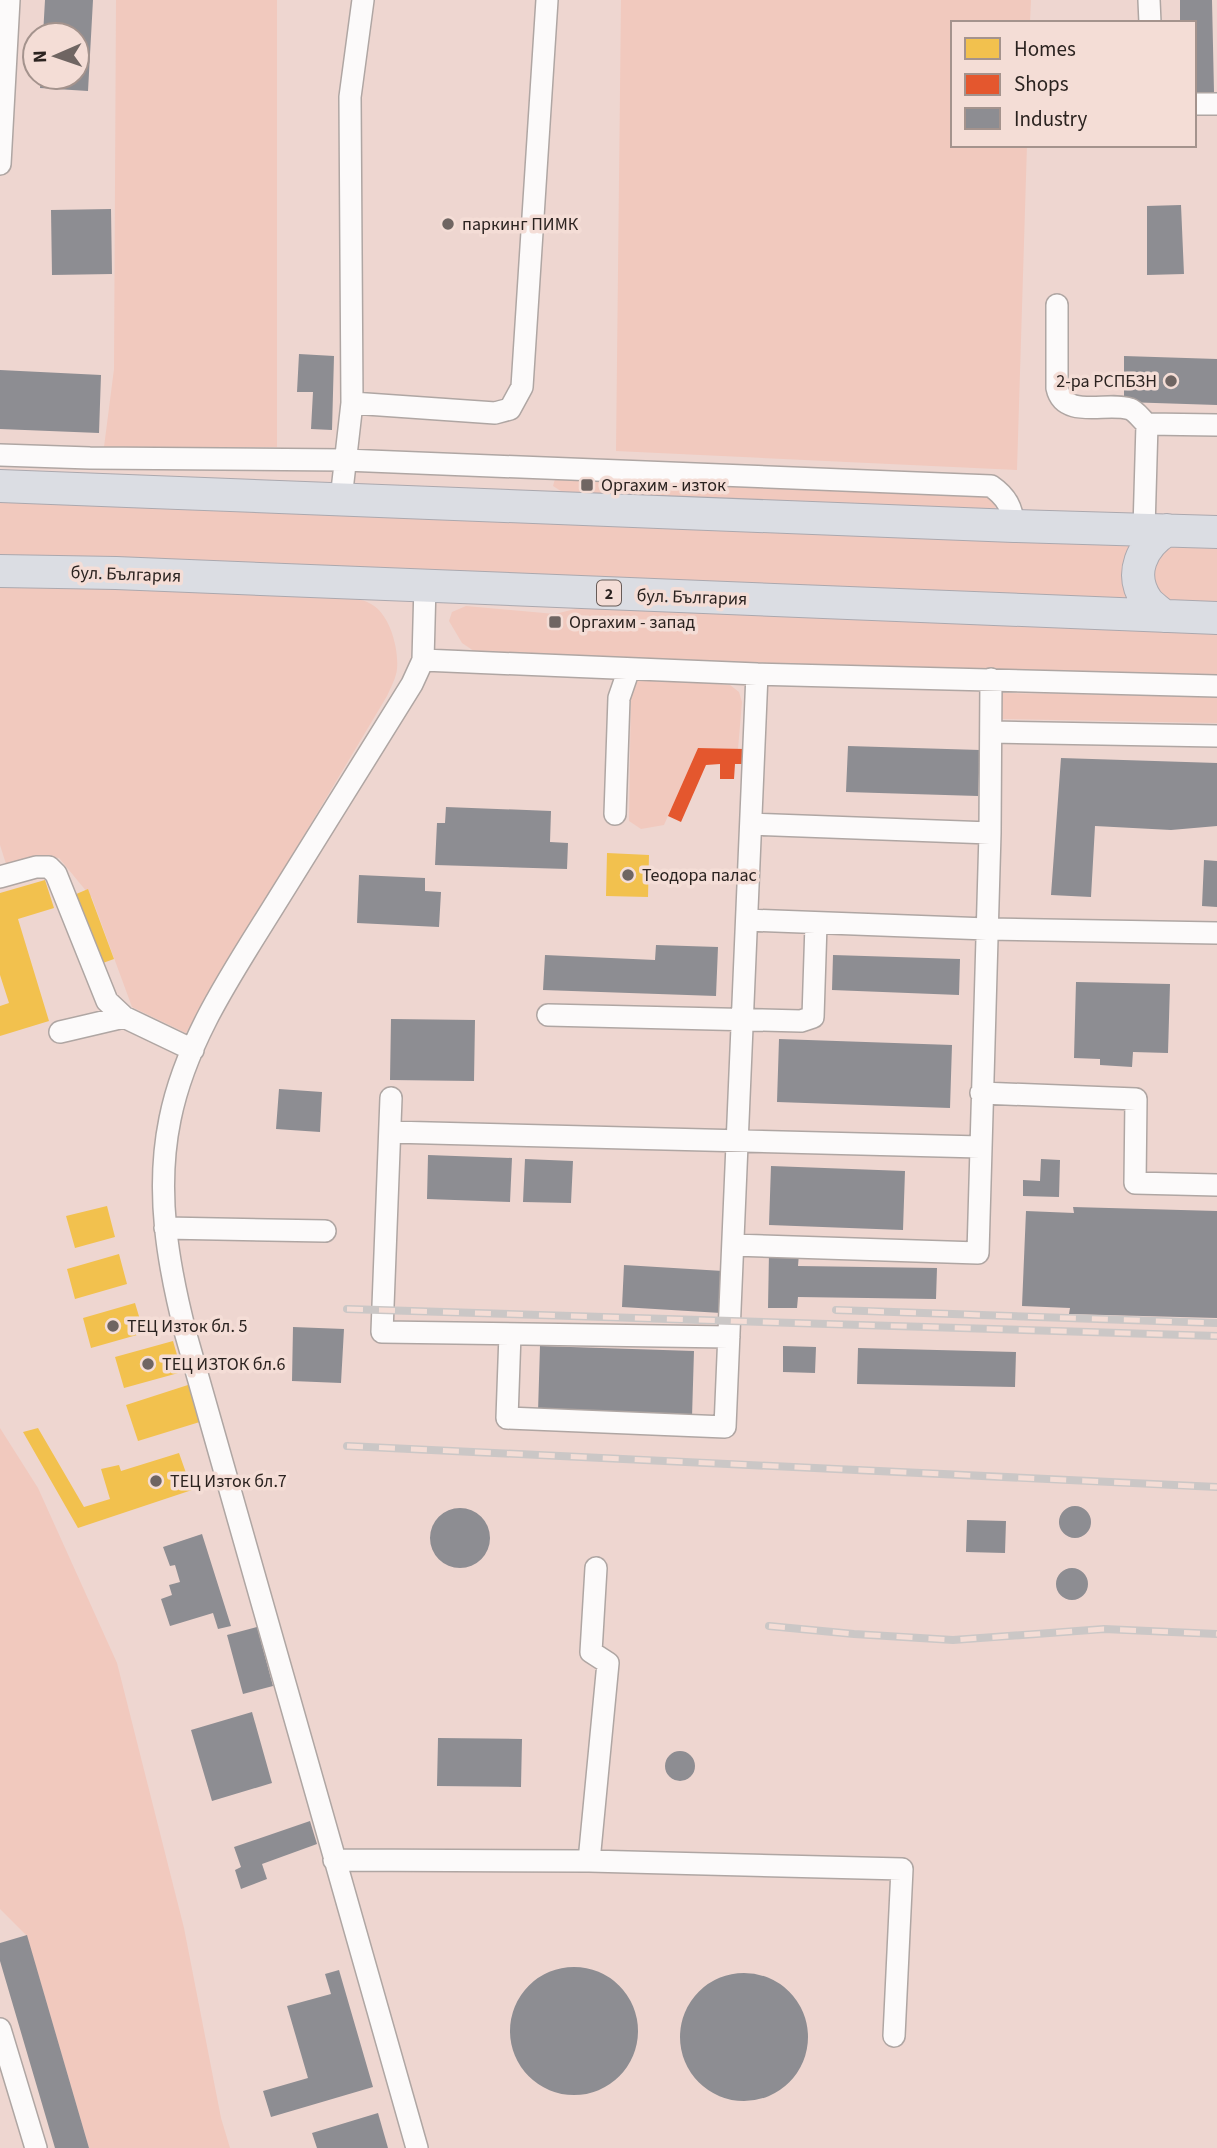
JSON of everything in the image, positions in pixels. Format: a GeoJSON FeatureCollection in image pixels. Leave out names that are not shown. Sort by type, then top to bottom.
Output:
{"type":"FeatureCollection","features":[{"type":"Feature","properties":{"kind":"highway"},"geometry":{"type":"LineString","coordinates":[[0,486],[1217,532]]}},
{"type":"Feature","properties":{"kind":"highway"},"geometry":{"type":"LineString","coordinates":[[1156,529],[1140,561],[1139,573],[1141,588],[1148,602],[1164,616]]}},
{"type":"Feature","properties":{"kind":"highway","name":"бул. България"},"geometry":{"type":"LineString","coordinates":[[0,571],[425,585],[1217,618]]}},
{"type":"Feature","properties":{"kind":"street"},"geometry":{"type":"LineString","coordinates":[[0,164],[9,0]]}},
{"type":"Feature","properties":{"kind":"street"},"geometry":{"type":"LineString","coordinates":[[341,499],[352,403],[350,97],[363,0]]}},
{"type":"Feature","properties":{"kind":"street"},"geometry":{"type":"LineString","coordinates":[[352,403],[495,413],[510,409],[522,387],[547,0]]}},
{"type":"Feature","properties":{"kind":"street"},"geometry":{"type":"LineString","coordinates":[[1150,0],[1150,21]]}},
{"type":"Feature","properties":{"kind":"street"},"geometry":{"type":"LineString","coordinates":[[1196,104],[1217,104]]}},
{"type":"Feature","properties":{"kind":"street"},"geometry":{"type":"LineString","coordinates":[[1057,305],[1059,397],[1065,404],[1131,409],[1147,424],[1156,529]]}},
{"type":"Feature","properties":{"kind":"street"},"geometry":{"type":"LineString","coordinates":[[1147,424],[1217,425]]}},
{"type":"Feature","properties":{"kind":"street"},"geometry":{"type":"LineString","coordinates":[[0,454],[90,458],[345,460],[991,486],[1008,502],[1014,526]]}},
{"type":"Feature","properties":{"kind":"street"},"geometry":{"type":"LineString","coordinates":[[89,489],[90,458]]}},
{"type":"Feature","properties":{"kind":"street"},"geometry":{"type":"LineString","coordinates":[[417,2148],[186,1335],[174,1285],[165,1228],[164,1161],[170,1120],[180,1082],[206,1020],[405,695],[423,660],[425,585]]}},
{"type":"Feature","properties":{"kind":"street"},"geometry":{"type":"LineString","coordinates":[[423,660],[757,674],[1217,685]]}},
{"type":"Feature","properties":{"kind":"street"},"geometry":{"type":"LineString","coordinates":[[615,814],[619,698],[629,669]]}},
{"type":"Feature","properties":{"kind":"street"},"geometry":{"type":"LineString","coordinates":[[510,1334],[507,1418],[725,1427],[757,674]]}},
{"type":"Feature","properties":{"kind":"street"},"geometry":{"type":"LineString","coordinates":[[733,1245],[978,1253],[990,833],[991,679]]}},
{"type":"Feature","properties":{"kind":"street"},"geometry":{"type":"LineString","coordinates":[[991,732],[1217,736]]}},
{"type":"Feature","properties":{"kind":"street"},"geometry":{"type":"LineString","coordinates":[[751,824],[990,833]]}},
{"type":"Feature","properties":{"kind":"street"},"geometry":{"type":"LineString","coordinates":[[0,877],[36,867],[49,867],[56,874],[107,1001],[124,1017],[193,1050]]}},
{"type":"Feature","properties":{"kind":"street"},"geometry":{"type":"LineString","coordinates":[[747,920],[987,929],[1217,933]]}},
{"type":"Feature","properties":{"kind":"street"},"geometry":{"type":"LineString","coordinates":[[548,1014],[801,1021],[813,1017],[816,924]]}},
{"type":"Feature","properties":{"kind":"street"},"geometry":{"type":"LineString","coordinates":[[60,1032],[124,1017]]}},
{"type":"Feature","properties":{"kind":"street"},"geometry":{"type":"LineString","coordinates":[[981,1093],[1136,1099],[1135,1183],[1217,1185]]}},
{"type":"Feature","properties":{"kind":"street"},"geometry":{"type":"LineString","coordinates":[[391,1098],[382,1332],[729,1337]]}},
{"type":"Feature","properties":{"kind":"street"},"geometry":{"type":"LineString","coordinates":[[390,1132],[980,1147]]}},
{"type":"Feature","properties":{"kind":"street"},"geometry":{"type":"LineString","coordinates":[[165,1228],[325,1231]]}},
{"type":"Feature","properties":{"kind":"street"},"geometry":{"type":"LineString","coordinates":[[589,1861],[608,1663],[591,1653],[596,1568]]}},
{"type":"Feature","properties":{"kind":"street"},"geometry":{"type":"LineString","coordinates":[[334,1860],[589,1861],[902,1869],[894,2036]]}},
{"type":"Feature","properties":{"kind":"street"},"geometry":{"type":"LineString","coordinates":[[0,2029],[36,2148]]}},
{"type":"Feature","properties":{"kind":"shaded area"},"geometry":{"type":"Polygon","coordinates":[[[0,0],[1217,0],[1217,2148],[0,2148],[0,0]]]}},
{"type":"Feature","properties":{"kind":"shaded area"},"geometry":{"type":"Polygon","coordinates":[[[116,0],[277,0],[277,447],[104,447],[114,369],[116,0]]]}},
{"type":"Feature","properties":{"kind":"shaded area"},"geometry":{"type":"Polygon","coordinates":[[[621,0],[1031,0],[1030,21],[951,21],[951,147],[1027,147],[1017,470],[616,451],[621,0]]]}},
{"type":"Feature","properties":{"kind":"shaded area"},"geometry":{"type":"Polygon","coordinates":[[[555,479],[979,491],[994,501],[997,514],[572,498],[553,486],[555,479]]]}},
{"type":"Feature","properties":{"kind":"shaded area"},"geometry":{"type":"Polygon","coordinates":[[[0,497],[1132,543],[1133,602],[0,560],[0,497]]]}},
{"type":"Feature","properties":{"kind":"shaded area"},"geometry":{"type":"Polygon","coordinates":[[[1172,547],[1217,549],[1217,604],[1168,602],[1152,584],[1154,561],[1172,547]]]}},
{"type":"Feature","properties":{"kind":"shaded area"},"geometry":{"type":"Polygon","coordinates":[[[0,583],[349,598],[366,602],[378,609],[392,633],[397,669],[387,696],[186,1033],[132,1007],[92,898],[59,858],[35,856],[6,864],[0,845],[0,583]]]}},
{"type":"Feature","properties":{"kind":"shaded area"},"geometry":{"type":"Polygon","coordinates":[[[603,602],[1019,619],[1217,634],[1217,674],[766,666],[477,653],[462,643],[449,621],[452,612],[466,606],[555,614],[603,602]]]}},
{"type":"Feature","properties":{"kind":"shaded area"},"geometry":{"type":"Polygon","coordinates":[[[643,679],[730,685],[739,692],[742,702],[738,749],[698,748],[664,825],[641,829],[629,821],[631,689],[634,681],[643,679]]]}},
{"type":"Feature","properties":{"kind":"shaded area"},"geometry":{"type":"Polygon","coordinates":[[[998,693],[1217,697],[1217,723],[999,719],[998,693]]]}},
{"type":"Feature","properties":{"kind":"shaded area"},"geometry":{"type":"Polygon","coordinates":[[[0,1428],[38,1488],[117,1663],[184,1928],[221,2118],[230,2148],[89,2148],[27,1936],[0,1909],[0,1428]]]}},
{"type":"Feature","properties":{"kind":"building: Homes","name":"Теодора палас"},"geometry":{"type":"Polygon","coordinates":[[[607,853],[649,855],[648,897],[606,896],[607,853]]]}},
{"type":"Feature","properties":{"kind":"building: Homes"},"geometry":{"type":"Polygon","coordinates":[[[45,880],[54,908],[18,919],[49,1021],[0,1036],[0,1006],[9,1003],[0,975],[0,893],[45,880]]]}},
{"type":"Feature","properties":{"kind":"building: Homes"},"geometry":{"type":"Polygon","coordinates":[[[88,889],[114,959],[100,964],[74,895],[88,889]]]}},
{"type":"Feature","properties":{"kind":"building: Homes"},"geometry":{"type":"Polygon","coordinates":[[[107,1206],[115,1237],[75,1248],[66,1216],[107,1206]]]}},
{"type":"Feature","properties":{"kind":"building: Homes"},"geometry":{"type":"Polygon","coordinates":[[[119,1254],[127,1284],[75,1299],[67,1269],[119,1254]]]}},
{"type":"Feature","properties":{"kind":"building: Homes","name":"ТЕЦ Изток бл. 5"},"geometry":{"type":"Polygon","coordinates":[[[135,1303],[144,1333],[91,1348],[83,1318],[135,1303]]]}},
{"type":"Feature","properties":{"kind":"building: Homes","name":"ТЕЦ ИЗТОК бл.6"},"geometry":{"type":"Polygon","coordinates":[[[173,1341],[182,1372],[124,1388],[115,1357],[173,1341]]]}},
{"type":"Feature","properties":{"kind":"building: Homes"},"geometry":{"type":"Polygon","coordinates":[[[191,1384],[203,1421],[138,1441],[126,1405],[191,1384]]]}},
{"type":"Feature","properties":{"kind":"building: Homes"},"geometry":{"type":"Polygon","coordinates":[[[38,1428],[84,1507],[110,1499],[101,1469],[119,1465],[121,1471],[179,1453],[192,1490],[78,1528],[23,1432],[38,1428]]]}},
{"type":"Feature","properties":{"kind":"building: Shops"},"geometry":{"type":"Polygon","coordinates":[[[698,748],[745,749],[745,764],[735,764],[734,779],[720,779],[720,764],[706,765],[681,822],[668,816],[698,748]]]}},
{"type":"Feature","properties":{"kind":"building: Industry"},"geometry":{"type":"Polygon","coordinates":[[[45,0],[93,0],[91,36],[91,21],[44,21],[45,0]]]}},
{"type":"Feature","properties":{"kind":"building: Industry"},"geometry":{"type":"Polygon","coordinates":[[[1180,0],[1212,0],[1214,92],[1196,92],[1196,21],[1180,21],[1180,0]]]}},
{"type":"Feature","properties":{"kind":"building: Industry"},"geometry":{"type":"Polygon","coordinates":[[[1181,205],[1184,274],[1147,275],[1147,206],[1181,205]]]}},
{"type":"Feature","properties":{"kind":"building: Industry"},"geometry":{"type":"Polygon","coordinates":[[[111,209],[112,274],[52,275],[51,210],[111,209]]]}},
{"type":"Feature","properties":{"kind":"building: Industry"},"geometry":{"type":"Polygon","coordinates":[[[299,354],[334,356],[332,430],[311,429],[313,392],[297,392],[299,354]]]}},
{"type":"Feature","properties":{"kind":"building: Industry","name":"2-ра РСПБЗН"},"geometry":{"type":"Polygon","coordinates":[[[1124,356],[1217,359],[1217,405],[1124,402],[1124,356]]]}},
{"type":"Feature","properties":{"kind":"building: Industry"},"geometry":{"type":"Polygon","coordinates":[[[0,370],[101,375],[99,433],[0,429],[0,370]]]}},
{"type":"Feature","properties":{"kind":"building: Industry"},"geometry":{"type":"Polygon","coordinates":[[[848,746],[980,750],[978,796],[846,792],[848,746]]]}},
{"type":"Feature","properties":{"kind":"building: Industry"},"geometry":{"type":"Polygon","coordinates":[[[1061,758],[1217,763],[1217,826],[1171,830],[1095,826],[1091,897],[1051,895],[1061,758]]]}},
{"type":"Feature","properties":{"kind":"building: Industry"},"geometry":{"type":"Polygon","coordinates":[[[446,807],[551,811],[550,842],[568,843],[567,869],[435,865],[437,823],[445,823],[446,807]]]}},
{"type":"Feature","properties":{"kind":"building: Industry"},"geometry":{"type":"Polygon","coordinates":[[[1204,860],[1217,861],[1217,907],[1202,906],[1204,860]]]}},
{"type":"Feature","properties":{"kind":"building: Industry"},"geometry":{"type":"Polygon","coordinates":[[[359,875],[425,878],[425,891],[441,892],[439,927],[357,923],[359,875]]]}},
{"type":"Feature","properties":{"kind":"building: Industry"},"geometry":{"type":"Polygon","coordinates":[[[656,945],[718,947],[716,996],[543,990],[545,955],[655,960],[656,945]]]}},
{"type":"Feature","properties":{"kind":"building: Industry"},"geometry":{"type":"Polygon","coordinates":[[[833,955],[960,959],[959,995],[832,990],[833,955]]]}},
{"type":"Feature","properties":{"kind":"building: Industry"},"geometry":{"type":"Polygon","coordinates":[[[1076,982],[1170,984],[1168,1053],[1133,1052],[1132,1067],[1100,1065],[1100,1059],[1074,1058],[1076,982]]]}},
{"type":"Feature","properties":{"kind":"building: Industry"},"geometry":{"type":"Polygon","coordinates":[[[391,1019],[475,1020],[474,1081],[390,1080],[391,1019]]]}},
{"type":"Feature","properties":{"kind":"building: Industry"},"geometry":{"type":"Polygon","coordinates":[[[779,1039],[952,1045],[950,1108],[777,1102],[779,1039]]]}},
{"type":"Feature","properties":{"kind":"building: Industry"},"geometry":{"type":"Polygon","coordinates":[[[279,1089],[322,1092],[320,1132],[276,1129],[279,1089]]]}},
{"type":"Feature","properties":{"kind":"building: Industry"},"geometry":{"type":"Polygon","coordinates":[[[428,1155],[512,1158],[510,1202],[427,1199],[428,1155]]]}},
{"type":"Feature","properties":{"kind":"building: Industry"},"geometry":{"type":"Polygon","coordinates":[[[525,1159],[573,1161],[571,1203],[523,1202],[525,1159]]]}},
{"type":"Feature","properties":{"kind":"building: Industry"},"geometry":{"type":"Polygon","coordinates":[[[1041,1159],[1060,1160],[1059,1197],[1023,1196],[1023,1180],[1040,1181],[1041,1159]]]}},
{"type":"Feature","properties":{"kind":"building: Industry"},"geometry":{"type":"Polygon","coordinates":[[[771,1166],[905,1171],[903,1230],[769,1225],[771,1166]]]}},
{"type":"Feature","properties":{"kind":"building: Industry"},"geometry":{"type":"Polygon","coordinates":[[[1073,1207],[1217,1211],[1217,1318],[1069,1314],[1070,1308],[1022,1306],[1026,1211],[1074,1213],[1073,1207]]]}},
{"type":"Feature","properties":{"kind":"building: Industry"},"geometry":{"type":"Polygon","coordinates":[[[769,1253],[799,1254],[798,1266],[937,1268],[936,1299],[798,1297],[797,1308],[768,1308],[769,1253]]]}},
{"type":"Feature","properties":{"kind":"building: Industry"},"geometry":{"type":"Polygon","coordinates":[[[624,1265],[723,1271],[721,1313],[622,1307],[624,1265]]]}},
{"type":"Feature","properties":{"kind":"building: Industry"},"geometry":{"type":"Polygon","coordinates":[[[293,1327],[344,1329],[341,1383],[292,1381],[293,1327]]]}},
{"type":"Feature","properties":{"kind":"building: Industry"},"geometry":{"type":"Polygon","coordinates":[[[540,1346],[694,1351],[692,1417],[538,1412],[540,1346]]]}},
{"type":"Feature","properties":{"kind":"building: Industry"},"geometry":{"type":"Polygon","coordinates":[[[783,1346],[816,1347],[815,1373],[783,1372],[783,1346]]]}},
{"type":"Feature","properties":{"kind":"building: Industry"},"geometry":{"type":"Polygon","coordinates":[[[858,1348],[1016,1352],[1015,1387],[857,1384],[858,1348]]]}},
{"type":"Feature","properties":{"kind":"building: Industry"},"geometry":{"type":"Polygon","coordinates":[[[1075,1506],[1086,1511],[1091,1522],[1086,1533],[1075,1538],[1064,1533],[1059,1522],[1064,1511],[1075,1506]]]}},
{"type":"Feature","properties":{"kind":"building: Industry"},"geometry":{"type":"Polygon","coordinates":[[[454,1508],[466,1508],[482,1516],[488,1526],[488,1550],[482,1560],[466,1568],[454,1568],[438,1560],[430,1544],[430,1532],[438,1516],[454,1508]]]}},
{"type":"Feature","properties":{"kind":"building: Industry"},"geometry":{"type":"Polygon","coordinates":[[[967,1520],[1006,1521],[1005,1553],[966,1552],[967,1520]]]}},
{"type":"Feature","properties":{"kind":"building: Industry"},"geometry":{"type":"Polygon","coordinates":[[[202,1534],[231,1626],[218,1629],[213,1613],[170,1626],[161,1599],[172,1595],[169,1585],[180,1582],[175,1565],[170,1566],[163,1547],[202,1534]]]}},
{"type":"Feature","properties":{"kind":"building: Industry"},"geometry":{"type":"Polygon","coordinates":[[[1072,1568],[1083,1573],[1088,1584],[1083,1595],[1072,1600],[1061,1595],[1056,1584],[1061,1573],[1072,1568]]]}},
{"type":"Feature","properties":{"kind":"building: Industry"},"geometry":{"type":"Polygon","coordinates":[[[257,1627],[273,1686],[243,1694],[227,1635],[257,1627]]]}},
{"type":"Feature","properties":{"kind":"building: Industry"},"geometry":{"type":"Polygon","coordinates":[[[252,1712],[272,1783],[212,1801],[191,1730],[252,1712]]]}},
{"type":"Feature","properties":{"kind":"building: Industry"},"geometry":{"type":"Polygon","coordinates":[[[438,1738],[522,1739],[521,1787],[437,1786],[438,1738]]]}},
{"type":"Feature","properties":{"kind":"building: Industry"},"geometry":{"type":"Polygon","coordinates":[[[680,1751],[691,1755],[695,1766],[691,1777],[680,1781],[669,1777],[665,1766],[669,1755],[680,1751]]]}},
{"type":"Feature","properties":{"kind":"building: Industry"},"geometry":{"type":"Polygon","coordinates":[[[310,1821],[317,1844],[262,1864],[267,1879],[241,1889],[235,1870],[241,1867],[234,1847],[310,1821]]]}},
{"type":"Feature","properties":{"kind":"building: Industry"},"geometry":{"type":"Polygon","coordinates":[[[27,1935],[89,2148],[55,2148],[0,1961],[0,1943],[27,1935]]]}},
{"type":"Feature","properties":{"kind":"building: Industry"},"geometry":{"type":"Polygon","coordinates":[[[574,1967],[598,1972],[619,1986],[633,2007],[638,2031],[633,2055],[619,2076],[598,2090],[574,2095],[550,2090],[529,2076],[515,2055],[510,2031],[515,2007],[529,1986],[550,1972],[574,1967]]]}},
{"type":"Feature","properties":{"kind":"building: Industry"},"geometry":{"type":"Polygon","coordinates":[[[339,1970],[373,2087],[271,2117],[263,2091],[308,2078],[287,2006],[331,1994],[325,1974],[339,1970]]]}},
{"type":"Feature","properties":{"kind":"building: Industry"},"geometry":{"type":"Polygon","coordinates":[[[744,1973],[768,1978],[789,1992],[803,2013],[808,2037],[803,2061],[789,2082],[768,2096],[744,2101],[720,2096],[699,2082],[685,2061],[680,2037],[685,2013],[699,1992],[720,1978],[744,1973]]]}},
{"type":"Feature","properties":{"kind":"building: Industry"},"geometry":{"type":"Polygon","coordinates":[[[378,2113],[388,2148],[317,2148],[312,2133],[378,2113]]]}},
{"type":"Feature","properties":{"kind":"railway"},"geometry":{"type":"LineString","coordinates":[[347,1309],[1217,1336]]}},
{"type":"Feature","properties":{"kind":"railway"},"geometry":{"type":"LineString","coordinates":[[836,1310],[1217,1323]]}},
{"type":"Feature","properties":{"kind":"railway"},"geometry":{"type":"LineString","coordinates":[[347,1446],[1217,1487]]}},
{"type":"Feature","properties":{"kind":"railway"},"geometry":{"type":"LineString","coordinates":[[769,1626],[953,1640],[1104,1629],[1217,1634]]}},
{"type":"Feature","properties":{"kind":"place","name":"паркинг ПИМК"},"geometry":{"type":"Point","coordinates":[448,224]}},
{"type":"Feature","properties":{"kind":"place","name":"2-ра РСПБЗН"},"geometry":{"type":"Point","coordinates":[1171,381]}},
{"type":"Feature","properties":{"kind":"place","name":"Оргахим - изток"},"geometry":{"type":"Point","coordinates":[587,485]}},
{"type":"Feature","properties":{"kind":"place","name":"Оргахим - запад"},"geometry":{"type":"Point","coordinates":[555,622]}},
{"type":"Feature","properties":{"kind":"place","name":"Теодора палас"},"geometry":{"type":"Point","coordinates":[628,875]}},
{"type":"Feature","properties":{"kind":"place","name":"ТЕЦ Изток бл. 5"},"geometry":{"type":"Point","coordinates":[113,1326]}},
{"type":"Feature","properties":{"kind":"place","name":"ТЕЦ ИЗТОК бл.6"},"geometry":{"type":"Point","coordinates":[148,1364]}},
{"type":"Feature","properties":{"kind":"place","name":"ТЕЦ Изток бл.7"},"geometry":{"type":"Point","coordinates":[156,1481]}}]}
